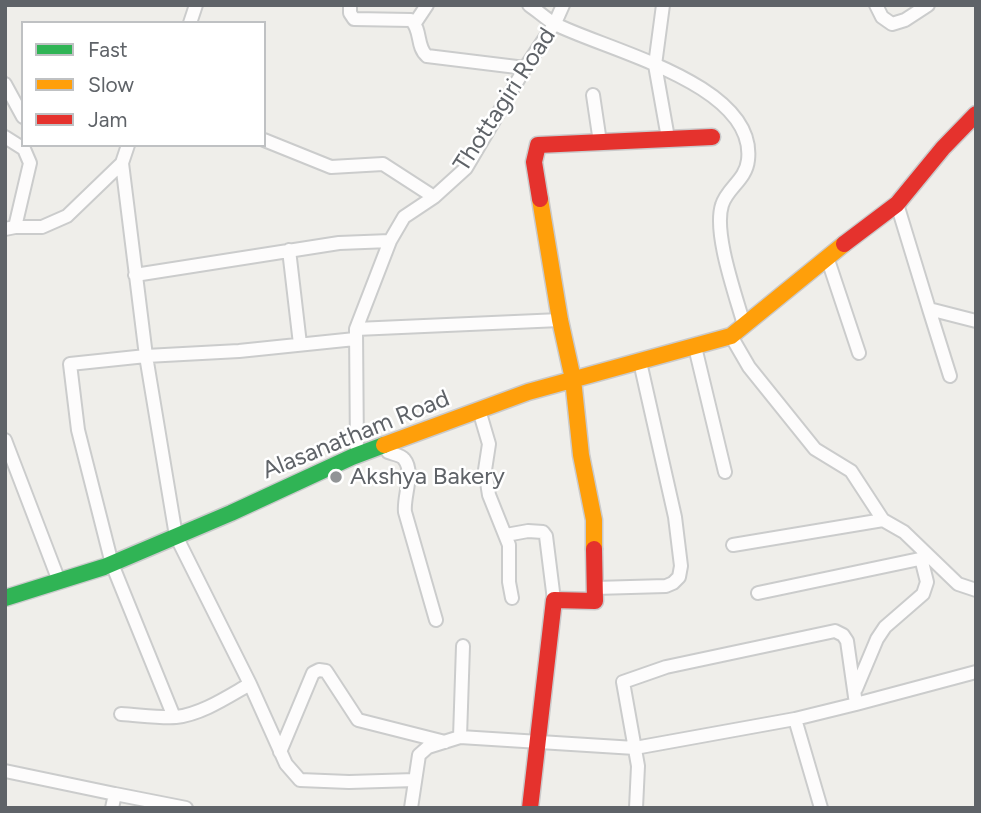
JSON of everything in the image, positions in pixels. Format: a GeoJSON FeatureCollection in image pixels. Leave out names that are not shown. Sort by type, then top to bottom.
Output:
{"type":"FeatureCollection","features":[{"type":"Feature","properties":{"kind":"main road"},"geometry":{"type":"LineString","coordinates":[[731,336],[897,204],[943,148],[976,114]]}},
{"type":"Feature","properties":{"kind":"main road"},"geometry":{"type":"LineString","coordinates":[[530,808],[554,600],[595,601],[594,520],[581,455],[573,379],[534,155],[538,145],[712,137]]}},
{"type":"Feature","properties":{"kind":"main road","name":"Alasanatham Road"},"geometry":{"type":"LineString","coordinates":[[5,598],[112,564],[357,455],[479,410],[573,379],[731,336]]}},
{"type":"Feature","properties":{"kind":"street"},"geometry":{"type":"LineString","coordinates":[[350,5],[350,13],[354,19],[407,18],[415,23],[419,29],[421,51],[427,56],[525,68]]}},
{"type":"Feature","properties":{"kind":"street"},"geometry":{"type":"LineString","coordinates":[[415,23],[427,5]]}},
{"type":"Feature","properties":{"kind":"street"},"geometry":{"type":"LineString","coordinates":[[529,5],[555,23],[655,65],[712,94],[743,128],[748,162],[742,180],[722,203],[720,227],[744,325]]}},
{"type":"Feature","properties":{"kind":"street","name":"Thottagiri Road"},"geometry":{"type":"LineString","coordinates":[[357,455],[356,334],[390,241],[404,217],[434,197],[466,168],[555,23],[563,5]]}},
{"type":"Feature","properties":{"kind":"street"},"geometry":{"type":"LineString","coordinates":[[663,5],[655,65],[668,138]]}},
{"type":"Feature","properties":{"kind":"street"},"geometry":{"type":"LineString","coordinates":[[876,5],[883,17],[892,24],[905,20],[928,5]]}},
{"type":"Feature","properties":{"kind":"street"},"geometry":{"type":"LineString","coordinates":[[5,84],[21,113]]}},
{"type":"Feature","properties":{"kind":"street"},"geometry":{"type":"LineString","coordinates":[[593,95],[600,142]]}},
{"type":"Feature","properties":{"kind":"street"},"geometry":{"type":"LineString","coordinates":[[5,137],[29,150],[30,163],[10,228],[42,227],[67,216],[122,163]]}},
{"type":"Feature","properties":{"kind":"street"},"geometry":{"type":"LineString","coordinates":[[266,141],[331,167],[383,164],[434,197]]}},
{"type":"Feature","properties":{"kind":"street"},"geometry":{"type":"LineString","coordinates":[[127,147],[122,163],[135,275],[176,536],[250,684],[286,764],[300,780],[415,780]]}},
{"type":"Feature","properties":{"kind":"street"},"geometry":{"type":"LineString","coordinates":[[897,204],[950,376]]}},
{"type":"Feature","properties":{"kind":"street"},"geometry":{"type":"LineString","coordinates":[[135,275],[339,243],[390,241]]}},
{"type":"Feature","properties":{"kind":"street"},"geometry":{"type":"LineString","coordinates":[[289,250],[300,344]]}},
{"type":"Feature","properties":{"kind":"street"},"geometry":{"type":"LineString","coordinates":[[827,257],[859,353]]}},
{"type":"Feature","properties":{"kind":"street"},"geometry":{"type":"LineString","coordinates":[[929,309],[976,321]]}},
{"type":"Feature","properties":{"kind":"street"},"geometry":{"type":"LineString","coordinates":[[174,717],[112,564],[78,430],[69,364],[146,356],[239,351],[356,334],[561,320]]}},
{"type":"Feature","properties":{"kind":"street"},"geometry":{"type":"LineString","coordinates":[[731,336],[749,367],[815,449],[851,471],[883,520],[904,532],[925,557],[958,584],[976,590]]}},
{"type":"Feature","properties":{"kind":"street"},"geometry":{"type":"LineString","coordinates":[[695,347],[726,472]]}},
{"type":"Feature","properties":{"kind":"street"},"geometry":{"type":"LineString","coordinates":[[595,589],[666,586],[679,577],[681,566],[675,517],[640,362]]}},
{"type":"Feature","properties":{"kind":"street"},"geometry":{"type":"LineString","coordinates":[[479,410],[489,444],[485,470],[489,495],[506,535],[512,598]]}},
{"type":"Feature","properties":{"kind":"street"},"geometry":{"type":"LineString","coordinates":[[5,440],[10,462],[59,581]]}},
{"type":"Feature","properties":{"kind":"street"},"geometry":{"type":"LineString","coordinates":[[385,445],[390,453],[404,458],[407,464],[404,507],[436,620]]}},
{"type":"Feature","properties":{"kind":"street"},"geometry":{"type":"LineString","coordinates":[[733,545],[883,520]]}},
{"type":"Feature","properties":{"kind":"street"},"geometry":{"type":"LineString","coordinates":[[506,535],[538,531],[546,536],[554,600]]}},
{"type":"Feature","properties":{"kind":"street"},"geometry":{"type":"LineString","coordinates":[[758,593],[925,557]]}},
{"type":"Feature","properties":{"kind":"street"},"geometry":{"type":"LineString","coordinates":[[855,699],[877,639],[885,627],[923,594],[927,582],[925,557]]}},
{"type":"Feature","properties":{"kind":"street"},"geometry":{"type":"LineString","coordinates":[[636,808],[638,766],[623,682],[666,667],[835,631],[847,641],[855,699]]}},
{"type":"Feature","properties":{"kind":"street"},"geometry":{"type":"LineString","coordinates":[[460,737],[463,646]]}},
{"type":"Feature","properties":{"kind":"street"},"geometry":{"type":"LineString","coordinates":[[281,752],[313,673],[319,670],[326,671],[352,713],[362,723],[445,742]]}},
{"type":"Feature","properties":{"kind":"street"},"geometry":{"type":"LineString","coordinates":[[411,808],[419,755],[428,747],[460,737],[635,748],[795,719],[855,699],[976,672]]}},
{"type":"Feature","properties":{"kind":"street"},"geometry":{"type":"LineString","coordinates":[[121,714],[174,717],[201,710],[250,684]]}},
{"type":"Feature","properties":{"kind":"street"},"geometry":{"type":"LineString","coordinates":[[795,719],[821,808]]}},
{"type":"Feature","properties":{"kind":"street"},"geometry":{"type":"LineString","coordinates":[[5,771],[186,808]]}},
{"type":"Feature","properties":{"kind":"street"},"geometry":{"type":"LineString","coordinates":[[112,808],[115,794]]}},
{"type":"Feature","properties":{"kind":"traffic: fast"},"geometry":{"type":"LineString","coordinates":[[5,598],[104,567],[384,445]]}},
{"type":"Feature","properties":{"kind":"traffic: slow"},"geometry":{"type":"LineString","coordinates":[[540,199],[560,320],[573,379],[581,455],[594,520],[594,549]]}},
{"type":"Feature","properties":{"kind":"traffic: slow"},"geometry":{"type":"LineString","coordinates":[[384,445],[528,392],[731,336],[844,244]]}},
{"type":"Feature","properties":{"kind":"traffic: jam"},"geometry":{"type":"LineString","coordinates":[[844,244],[897,204],[943,148],[976,114]]}},
{"type":"Feature","properties":{"kind":"traffic: jam"},"geometry":{"type":"LineString","coordinates":[[540,199],[534,162],[538,145],[712,137]]}},
{"type":"Feature","properties":{"kind":"traffic: jam"},"geometry":{"type":"LineString","coordinates":[[530,808],[554,600],[595,601],[594,549]]}},
{"type":"Feature","properties":{"kind":"place","name":"Akshya Bakery"},"geometry":{"type":"Point","coordinates":[336,477]}}]}
